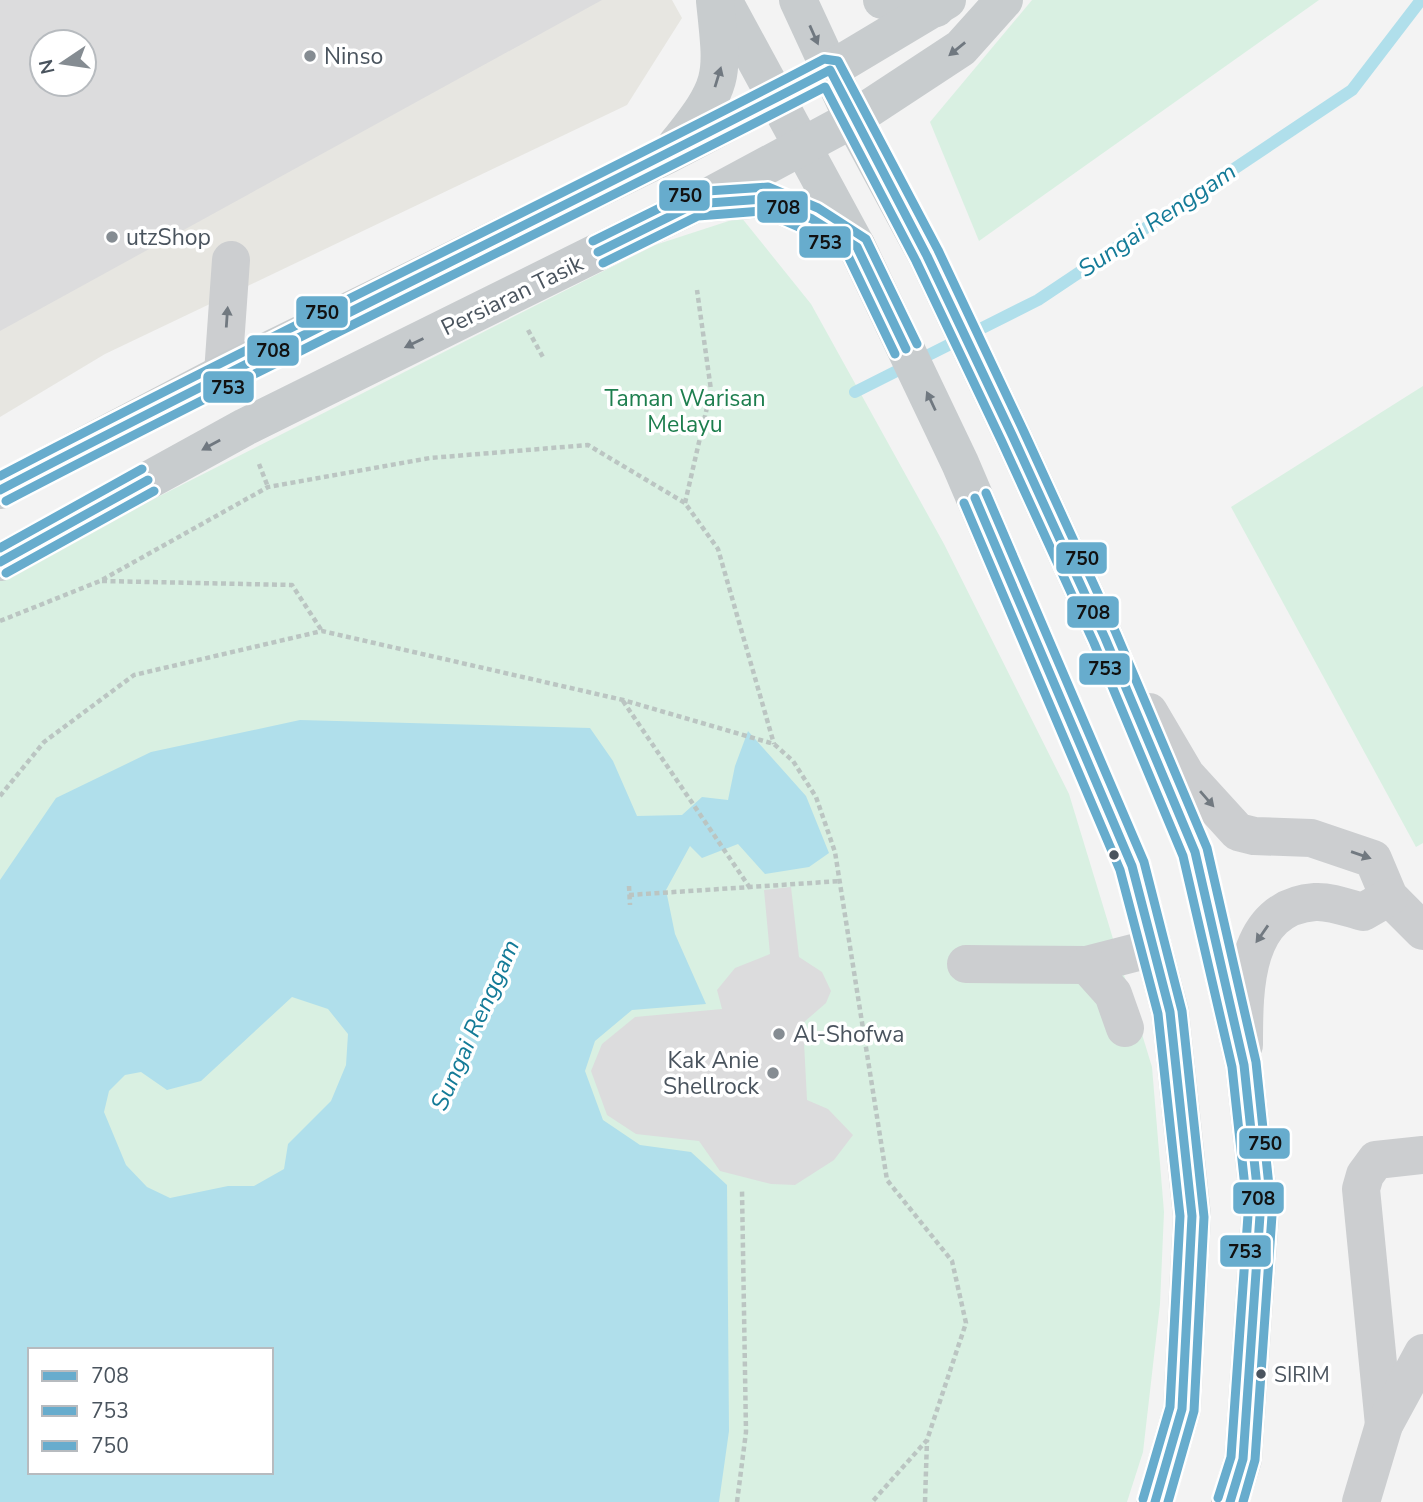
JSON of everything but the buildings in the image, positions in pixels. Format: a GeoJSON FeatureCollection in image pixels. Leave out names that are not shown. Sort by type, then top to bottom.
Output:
{"type":"FeatureCollection","features":[{"type":"Feature","properties":{"kind":"main road"},"geometry":{"type":"LineString","coordinates":[[669,154],[710,102],[722,65],[715,0]]}},
{"type":"Feature","properties":{"kind":"main road"},"geometry":{"type":"LineString","coordinates":[[723,0],[858,247],[960,463],[1132,866],[1170,1012],[1192,1216],[1182,1409],[1155,1502]]}},
{"type":"Feature","properties":{"kind":"main road"},"geometry":{"type":"LineString","coordinates":[[798,0],[853,119],[928,256],[1013,437],[1105,639],[1195,852],[1244,1065],[1259,1215],[1243,1459],[1230,1502]]}},
{"type":"Feature","properties":{"kind":"main road"},"geometry":{"type":"LineString","coordinates":[[882,0],[942,4]]}},
{"type":"Feature","properties":{"kind":"main road","name":"Persiaran Tasik"},"geometry":{"type":"LineString","coordinates":[[0,562],[245,427],[695,204],[853,119],[961,48],[1004,0]]}},
{"type":"Feature","properties":{"kind":"main road"},"geometry":{"type":"LineString","coordinates":[[0,490],[223,373],[776,99],[942,4]]}},
{"type":"Feature","properties":{"kind":"main road"},"geometry":{"type":"LineString","coordinates":[[695,204],[764,199],[812,219],[858,247]]}},
{"type":"Feature","properties":{"kind":"main road"},"geometry":{"type":"LineString","coordinates":[[223,373],[245,427]]}},
{"type":"Feature","properties":{"kind":"lane"},"geometry":{"type":"LineString","coordinates":[[223,373],[231,260]]}},
{"type":"Feature","properties":{"kind":"lane"},"geometry":{"type":"LineString","coordinates":[[1105,639],[1186,775],[1238,832],[1311,838],[1373,859],[1389,897],[1423,931]]}},
{"type":"Feature","properties":{"kind":"lane"},"geometry":{"type":"LineString","coordinates":[[1244,1065],[1244,1015],[1253,947],[1272,920],[1296,905],[1318,901],[1363,912],[1389,897]]}},
{"type":"Feature","properties":{"kind":"lane"},"geometry":{"type":"LineString","coordinates":[[965,964],[1087,965],[1153,948]]}},
{"type":"Feature","properties":{"kind":"lane"},"geometry":{"type":"LineString","coordinates":[[1087,965],[1113,994],[1125,1028]]}},
{"type":"Feature","properties":{"kind":"lane"},"geometry":{"type":"LineString","coordinates":[[1384,1425],[1361,1189],[1365,1175],[1376,1160],[1423,1156]]}},
{"type":"Feature","properties":{"kind":"lane"},"geometry":{"type":"LineString","coordinates":[[1361,1502],[1384,1425],[1423,1353]]}},
{"type":"Feature","properties":{"kind":"path"},"geometry":{"type":"LineString","coordinates":[[685,503],[712,390],[697,290]]}},
{"type":"Feature","properties":{"kind":"path"},"geometry":{"type":"LineString","coordinates":[[0,621],[100,581],[268,487],[430,458],[588,445],[685,503],[718,548],[774,744]]}},
{"type":"Feature","properties":{"kind":"path"},"geometry":{"type":"LineString","coordinates":[[100,581],[292,585],[322,631]]}},
{"type":"Feature","properties":{"kind":"path"},"geometry":{"type":"LineString","coordinates":[[0,796],[44,742],[134,675],[322,631],[623,701],[774,744],[793,761],[816,797],[835,852],[887,1180],[952,1261],[966,1322],[927,1440],[925,1502]]}},
{"type":"Feature","properties":{"kind":"path"},"geometry":{"type":"LineString","coordinates":[[623,701],[750,888]]}},
{"type":"Feature","properties":{"kind":"path"},"geometry":{"type":"LineString","coordinates":[[629,895],[841,881]]}},
{"type":"Feature","properties":{"kind":"path"},"geometry":{"type":"LineString","coordinates":[[629,886],[630,905]]}},
{"type":"Feature","properties":{"kind":"path"},"geometry":{"type":"LineString","coordinates":[[737,1502],[746,1432],[742,1190]]}},
{"type":"Feature","properties":{"kind":"path"},"geometry":{"type":"LineString","coordinates":[[872,1502],[927,1440]]}},
{"type":"Feature","properties":{"kind":"shaded area"},"geometry":{"type":"Polygon","coordinates":[[[0,0],[672,0],[682,18],[627,105],[105,354],[0,417],[0,0]]]}},
{"type":"Feature","properties":{"kind":"green space"},"geometry":{"type":"Polygon","coordinates":[[[1032,0],[1319,0],[979,241],[930,122],[1032,0]]]}},
{"type":"Feature","properties":{"kind":"green space","name":"Taman Warisan Melayu"},"geometry":{"type":"Polygon","coordinates":[[[741,217],[811,304],[944,544],[1069,794],[1152,1067],[1164,1212],[1160,1304],[1143,1452],[1127,1502],[0,1502],[0,577],[655,245],[741,217]]]}},
{"type":"Feature","properties":{"kind":"green space"},"geometry":{"type":"Polygon","coordinates":[[[1423,386],[1423,843],[1416,847],[1231,507],[1423,386]]]}},
{"type":"Feature","properties":{"kind":"water"},"geometry":{"type":"Polygon","coordinates":[[[300,720],[590,728],[613,761],[637,816],[682,815],[702,797],[728,800],[735,766],[748,731],[806,796],[829,853],[809,867],[765,874],[738,844],[702,858],[690,846],[666,890],[675,934],[706,1004],[632,1010],[595,1041],[585,1071],[603,1120],[640,1145],[691,1152],[727,1185],[729,1431],[719,1502],[0,1502],[0,880],[56,798],[151,752],[300,720]],[[292,997],[201,1081],[167,1090],[141,1072],[125,1075],[109,1091],[104,1112],[126,1165],[147,1187],[170,1198],[228,1186],[254,1186],[284,1169],[288,1144],[331,1101],[346,1065],[348,1034],[328,1009],[292,997]]]}},
{"type":"Feature","properties":{"kind":"waterway","name":"Sungai Renggam"},"geometry":{"type":"LineString","coordinates":[[855,392],[1038,300],[1352,90],[1421,0]]}},
{"type":"Feature","properties":{"kind":"transit line","name":"750"},"geometry":{"type":"LineString","coordinates":[[0,476],[824,59],[838,61],[938,250],[1024,432],[1116,633],[1207,848],[1256,1062],[1272,1215],[1255,1460],[1243,1502]]}},
{"type":"Feature","properties":{"kind":"transit line","name":"708"},"geometry":{"type":"LineString","coordinates":[[0,490],[830,70],[927,256],[1013,437],[1105,638],[1195,852],[1244,1065],[1260,1215],[1243,1459],[1230,1502]]}},
{"type":"Feature","properties":{"kind":"transit line","name":"753"},"geometry":{"type":"LineString","coordinates":[[6,501],[825,87],[916,261],[1002,442],[1094,643],[1183,856],[1232,1067],[1248,1215],[1231,1457],[1218,1498]]}},
{"type":"Feature","properties":{"kind":"transit line","name":"750"},"geometry":{"type":"LineString","coordinates":[[593,241],[692,192],[768,187],[818,208],[866,239],[917,344]]}},
{"type":"Feature","properties":{"kind":"transit line","name":"708"},"geometry":{"type":"LineString","coordinates":[[598,252],[695,204],[764,199],[812,219],[857,247],[906,349]]}},
{"type":"Feature","properties":{"kind":"transit line","name":"753"},"geometry":{"type":"LineString","coordinates":[[603,263],[698,216],[762,211],[806,230],[848,256],[895,354]]}},
{"type":"Feature","properties":{"kind":"transit line","name":"750"},"geometry":{"type":"LineString","coordinates":[[0,548],[142,469]]}},
{"type":"Feature","properties":{"kind":"transit line","name":"708"},"geometry":{"type":"LineString","coordinates":[[0,562],[148,480]]}},
{"type":"Feature","properties":{"kind":"transit line","name":"753"},"geometry":{"type":"LineString","coordinates":[[6,573],[154,491]]}},
{"type":"Feature","properties":{"kind":"transit line","name":"750"},"geometry":{"type":"LineString","coordinates":[[986,493],[1144,862],[1182,1011],[1204,1217],[1194,1411],[1168,1502]]}},
{"type":"Feature","properties":{"kind":"transit line","name":"708"},"geometry":{"type":"LineString","coordinates":[[975,498],[1132,866],[1170,1012],[1192,1216],[1182,1409],[1155,1502]]}},
{"type":"Feature","properties":{"kind":"transit line","name":"753"},"geometry":{"type":"LineString","coordinates":[[964,503],[1120,870],[1158,1014],[1180,1216],[1170,1407],[1143,1499]]}},
{"type":"Feature","properties":{"kind":"place","name":"Ninso"},"geometry":{"type":"Point","coordinates":[310,56]}},
{"type":"Feature","properties":{"kind":"place","name":"utzShop"},"geometry":{"type":"Point","coordinates":[112,237]}},
{"type":"Feature","properties":{"kind":"place","name":"Al-Shofwa"},"geometry":{"type":"Point","coordinates":[779,1034]}},
{"type":"Feature","properties":{"kind":"place","name":"Kak Anie Shellrock"},"geometry":{"type":"Point","coordinates":[773,1073]}},
{"type":"Feature","properties":{"kind":"place","name":"SIRIM"},"geometry":{"type":"Point","coordinates":[1261,1374]}}]}
